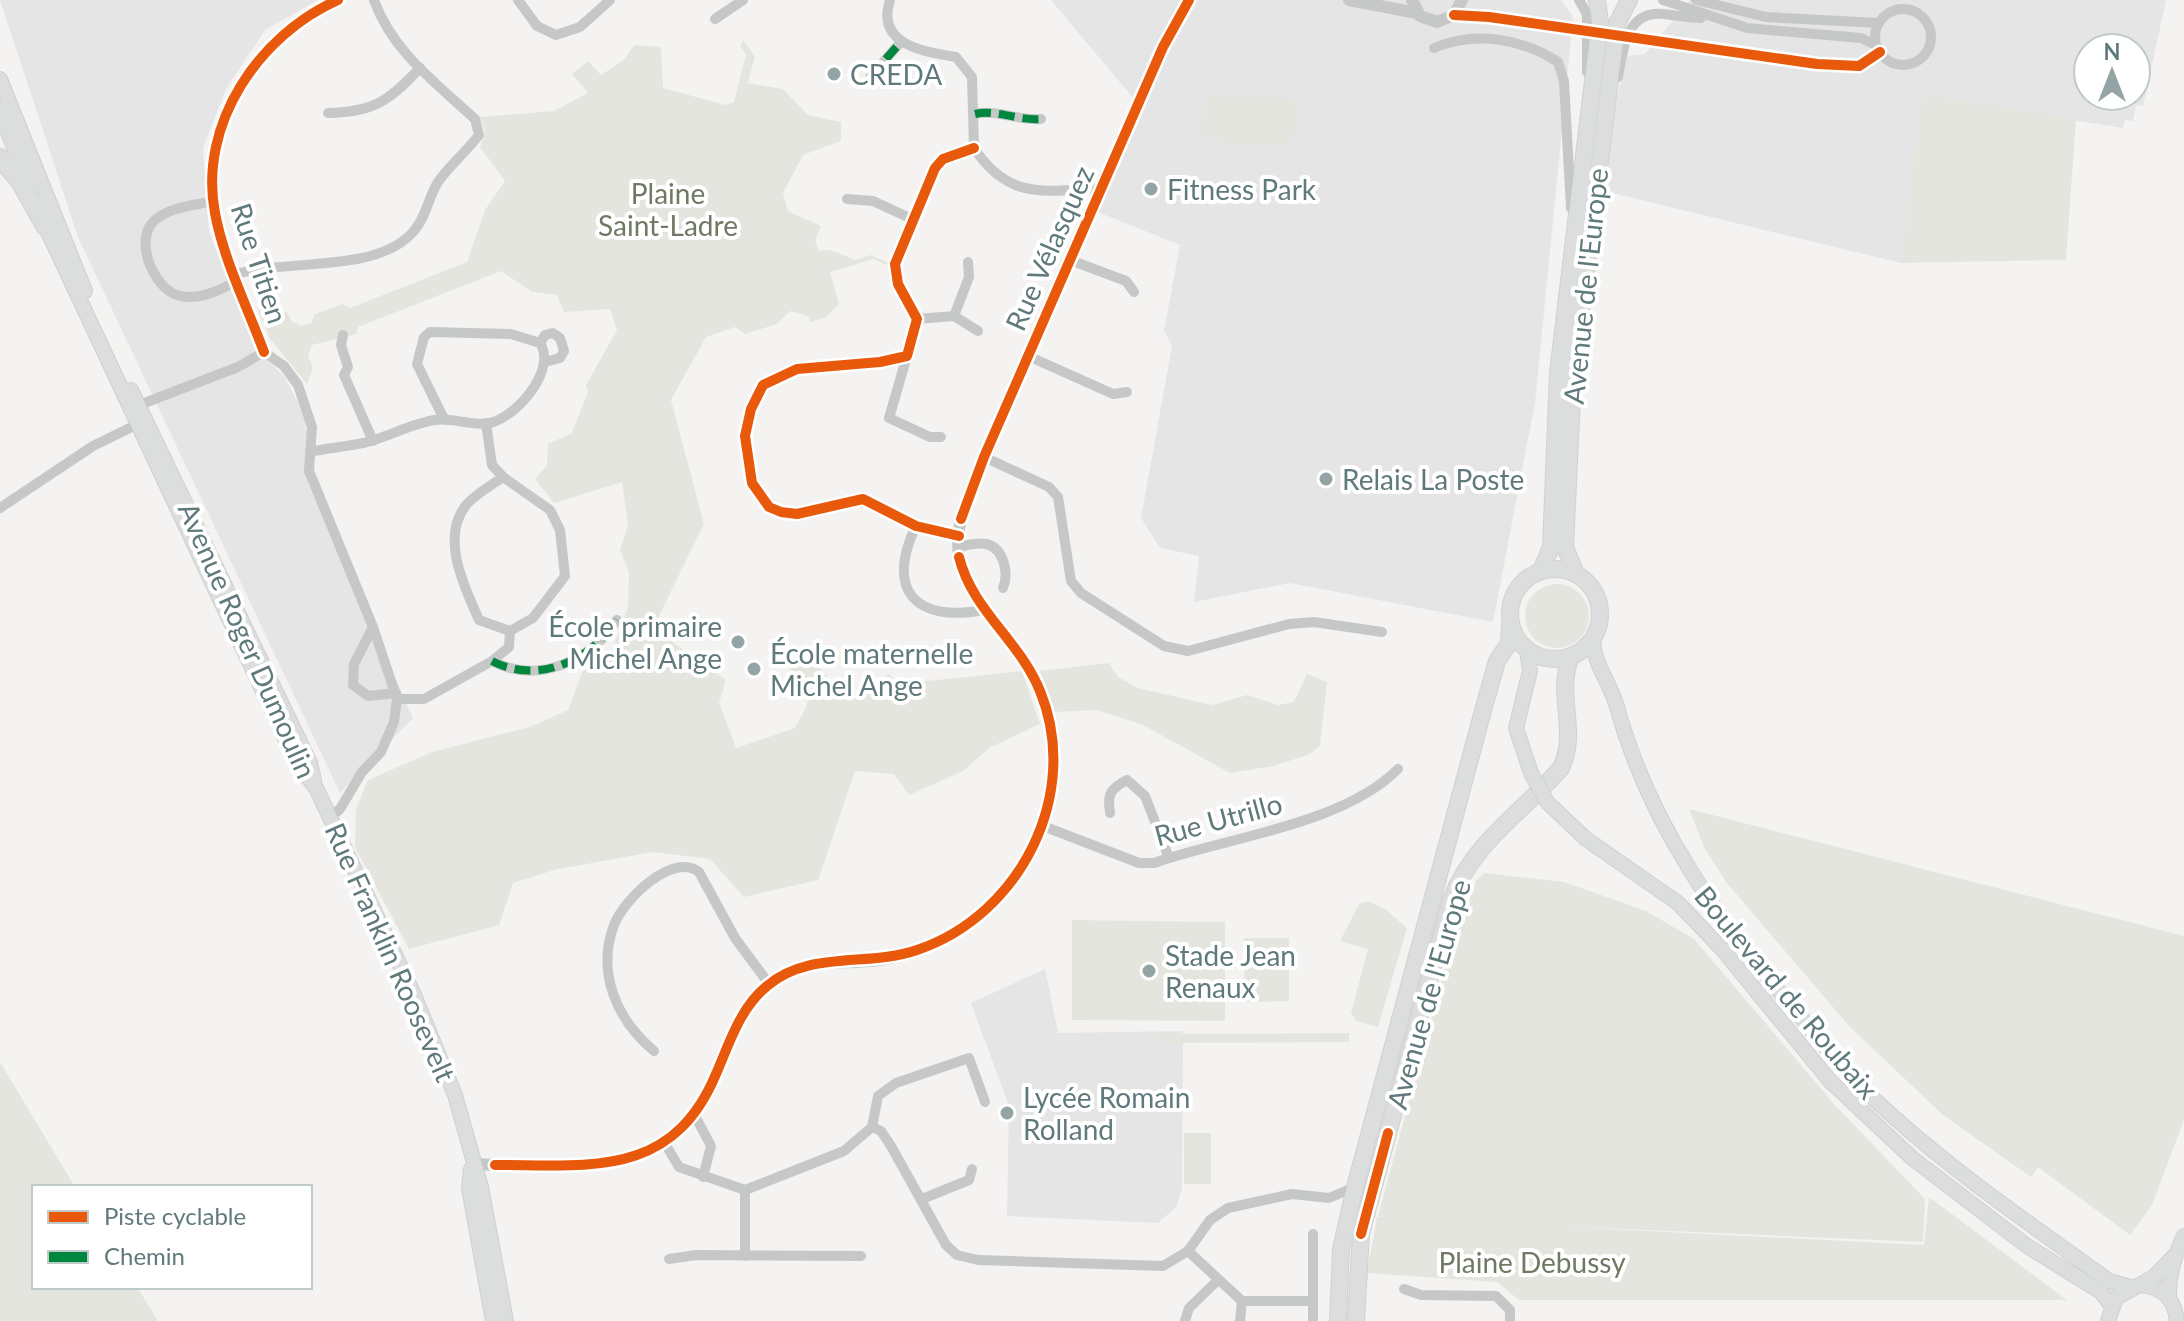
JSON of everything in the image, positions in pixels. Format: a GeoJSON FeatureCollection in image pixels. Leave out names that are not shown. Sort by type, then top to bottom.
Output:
{"type":"FeatureCollection","features":[{"type":"Feature","properties":{"kind":"highway"},"geometry":{"type":"LineString","coordinates":[[0,158],[20,181],[45,226]]}},
{"type":"Feature","properties":{"kind":"main road","name":"Avenue de l'Europe"},"geometry":{"type":"LineString","coordinates":[[1541,571],[1551,547],[1558,373],[1600,22],[1597,0]]}},
{"type":"Feature","properties":{"kind":"main road"},"geometry":{"type":"LineString","coordinates":[[1604,0],[1628,0]]}},
{"type":"Feature","properties":{"kind":"main road","name":"Avenue de l'Europe"},"geometry":{"type":"LineString","coordinates":[[1576,574],[1565,547],[1573,376],[1617,24],[1628,0]]}},
{"type":"Feature","properties":{"kind":"main road","name":"Avenue Roger Dumoulin"},"geometry":{"type":"LineString","coordinates":[[0,79],[56,225],[141,423],[310,763],[316,788]]}},
{"type":"Feature","properties":{"kind":"main road","name":"Avenue Roger Dumoulin"},"geometry":{"type":"LineString","coordinates":[[0,111],[45,226],[134,407]]}},
{"type":"Feature","properties":{"kind":"main road"},"geometry":{"type":"LineString","coordinates":[[1558,569],[1576,574],[1589,584],[1600,607],[1599,624],[1593,640],[1571,657],[1543,659],[1527,650],[1510,626],[1513,596],[1525,580],[1541,571],[1558,569]]}},
{"type":"Feature","properties":{"kind":"main road","name":"Avenue de l'Europe"},"geometry":{"type":"LineString","coordinates":[[1338,1321],[1341,1249],[1355,1187],[1497,661],[1509,643],[1510,626]]}},
{"type":"Feature","properties":{"kind":"main road","name":"Boulevard de Roubaix"},"geometry":{"type":"LineString","coordinates":[[1593,640],[1593,653],[1599,670],[1611,685],[1635,765],[1677,851],[1702,893],[1773,985],[1873,1098],[1938,1154],[2109,1281],[2156,1288],[2169,1298]]}},
{"type":"Feature","properties":{"kind":"main road","name":"Boulevard de Roubaix"},"geometry":{"type":"LineString","coordinates":[[1527,650],[1530,671],[1516,728],[1531,773],[1547,802],[1586,839],[1678,903],[1722,949],[1830,1081],[1912,1158],[2027,1246],[2101,1292],[2111,1305]]}},
{"type":"Feature","properties":{"kind":"main road","name":"Avenue de l'Europe"},"geometry":{"type":"LineString","coordinates":[[1356,1321],[1361,1234],[1451,900],[1460,875],[1475,853],[1561,768],[1568,755],[1569,726],[1562,684],[1571,657]]}},
{"type":"Feature","properties":{"kind":"main road","name":"Rue Franklin Roosevelt"},"geometry":{"type":"LineString","coordinates":[[316,788],[432,1035],[455,1095],[472,1164],[481,1187],[506,1321]]}},
{"type":"Feature","properties":{"kind":"main road","name":"Rue Franklin Roosevelt"},"geometry":{"type":"LineString","coordinates":[[472,1164],[469,1188],[493,1321]]}},
{"type":"Feature","properties":{"kind":"main road"},"geometry":{"type":"LineString","coordinates":[[2177,1321],[2168,1286],[2175,1255],[2184,1236]]}},
{"type":"Feature","properties":{"kind":"main road"},"geometry":{"type":"LineString","coordinates":[[2108,1321],[2111,1305],[2160,1272],[2175,1255]]}},
{"type":"Feature","properties":{"kind":"street","name":"Rue Titien"},"geometry":{"type":"LineString","coordinates":[[264,352],[223,248],[213,201],[213,167],[222,125],[238,91],[275,40],[317,9],[338,0]]}},
{"type":"Feature","properties":{"kind":"street"},"geometry":{"type":"LineString","coordinates":[[213,201],[173,209],[156,219],[146,230],[144,245],[162,287],[178,296],[193,298],[260,268],[361,258],[395,247],[414,232],[440,179],[479,135],[475,119],[420,68],[384,27],[374,0]]}},
{"type":"Feature","properties":{"kind":"street"},"geometry":{"type":"LineString","coordinates":[[518,0],[537,26],[556,35],[580,27],[610,0]]}},
{"type":"Feature","properties":{"kind":"street"},"geometry":{"type":"LineString","coordinates":[[715,19],[743,0]]}},
{"type":"Feature","properties":{"kind":"street"},"geometry":{"type":"LineString","coordinates":[[890,0],[888,17],[900,43],[912,50],[956,57],[966,66],[972,77],[974,148],[989,171],[1013,186],[1050,191],[1102,188]]}},
{"type":"Feature","properties":{"kind":"street","name":"Rue Vélasquez"},"geometry":{"type":"LineString","coordinates":[[959,542],[964,507],[984,457],[1163,47],[1189,0]]}},
{"type":"Feature","properties":{"kind":"street"},"geometry":{"type":"LineString","coordinates":[[1349,0],[1415,6],[1430,21],[1444,21],[1454,15],[1462,0]]}},
{"type":"Feature","properties":{"kind":"street"},"geometry":{"type":"LineString","coordinates":[[1579,0],[1587,14],[1589,34],[1588,121]]}},
{"type":"Feature","properties":{"kind":"street"},"geometry":{"type":"LineString","coordinates":[[1663,0],[1707,18],[1747,28],[1861,38],[1876,45],[1884,57],[1903,65],[1918,61],[1931,43],[1926,19],[1912,10],[1896,9],[1879,23],[1786,19],[1696,0]]}},
{"type":"Feature","properties":{"kind":"street"},"geometry":{"type":"LineString","coordinates":[[1599,160],[1627,32],[1648,14],[1707,18]]}},
{"type":"Feature","properties":{"kind":"street"},"geometry":{"type":"LineString","coordinates":[[1876,45],[1879,23]]}},
{"type":"Feature","properties":{"kind":"street","name":"Avenue de l'Europe"},"geometry":{"type":"LineString","coordinates":[[1434,48],[1462,39],[1485,38],[1524,44],[1558,62],[1564,81],[1572,261]]}},
{"type":"Feature","properties":{"kind":"street"},"geometry":{"type":"LineString","coordinates":[[870,77],[900,43]]}},
{"type":"Feature","properties":{"kind":"street"},"geometry":{"type":"LineString","coordinates":[[328,113],[355,112],[390,100],[420,68]]}},
{"type":"Feature","properties":{"kind":"street"},"geometry":{"type":"LineString","coordinates":[[975,114],[986,111],[1026,120],[1041,119]]}},
{"type":"Feature","properties":{"kind":"street"},"geometry":{"type":"LineString","coordinates":[[941,437],[930,437],[889,418],[917,319],[895,272],[897,254],[935,168],[943,159],[974,148]]}},
{"type":"Feature","properties":{"kind":"street"},"geometry":{"type":"LineString","coordinates":[[847,199],[873,201],[912,219]]}},
{"type":"Feature","properties":{"kind":"street"},"geometry":{"type":"LineString","coordinates":[[1070,260],[1126,281],[1134,292]]}},
{"type":"Feature","properties":{"kind":"street"},"geometry":{"type":"LineString","coordinates":[[954,316],[969,277],[968,262]]}},
{"type":"Feature","properties":{"kind":"street"},"geometry":{"type":"LineString","coordinates":[[917,319],[954,316],[978,331]]}},
{"type":"Feature","properties":{"kind":"street"},"geometry":{"type":"LineString","coordinates":[[444,419],[417,364],[424,337],[437,330],[511,334],[536,342],[545,362]]}},
{"type":"Feature","properties":{"kind":"street"},"geometry":{"type":"LineString","coordinates":[[310,452],[373,441],[444,419],[486,423],[499,420],[522,402],[545,362],[560,358],[564,351],[560,338],[553,333],[536,342]]}},
{"type":"Feature","properties":{"kind":"street"},"geometry":{"type":"LineString","coordinates":[[343,335],[341,345],[348,367],[344,375],[373,441]]}},
{"type":"Feature","properties":{"kind":"street"},"geometry":{"type":"LineString","coordinates":[[134,407],[238,367],[264,352],[284,366],[298,385],[312,427],[309,471],[373,627],[396,696],[394,722],[381,752],[362,772],[340,809],[330,817]]}},
{"type":"Feature","properties":{"kind":"street"},"geometry":{"type":"LineString","coordinates":[[907,356],[880,362],[797,369],[773,378],[756,395],[745,436],[752,483],[769,507],[797,514],[863,499],[916,526],[959,542],[986,544],[1000,553],[1006,571],[1003,588]]}},
{"type":"Feature","properties":{"kind":"street"},"geometry":{"type":"LineString","coordinates":[[1028,356],[1113,394],[1127,392]]}},
{"type":"Feature","properties":{"kind":"street"},"geometry":{"type":"LineString","coordinates":[[0,508],[93,446],[141,423]]}},
{"type":"Feature","properties":{"kind":"street"},"geometry":{"type":"LineString","coordinates":[[486,423],[492,465],[503,477],[550,510],[560,530],[567,568],[558,587],[533,618],[510,631],[479,620],[458,574],[456,557],[460,517],[465,507],[503,477]]}},
{"type":"Feature","properties":{"kind":"street"},"geometry":{"type":"LineString","coordinates":[[984,457],[1049,487],[1058,497],[1071,581],[1081,593],[1164,646],[1198,649],[1289,624],[1314,622],[1382,632]]}},
{"type":"Feature","properties":{"kind":"street"},"geometry":{"type":"LineString","coordinates":[[916,526],[904,551],[902,566],[908,593],[919,606],[937,613],[960,615],[984,610]]}},
{"type":"Feature","properties":{"kind":"street"},"geometry":{"type":"LineString","coordinates":[[472,1164],[604,1165],[664,1142],[693,1112],[713,1083],[739,1021],[751,1001],[769,984],[813,963],[871,961],[915,951],[960,930],[1005,890],[1027,859],[1043,826],[1054,768],[1046,712],[1024,659],[984,610],[967,582],[959,542]]}},
{"type":"Feature","properties":{"kind":"street"},"geometry":{"type":"LineString","coordinates":[[492,661],[519,672],[542,672],[593,650],[617,620]]}},
{"type":"Feature","properties":{"kind":"street"},"geometry":{"type":"LineString","coordinates":[[373,627],[354,664],[353,685],[368,696],[424,699],[492,661],[509,647],[510,631]]}},
{"type":"Feature","properties":{"kind":"street","name":"Rue Utrillo"},"geometry":{"type":"LineString","coordinates":[[1043,826],[1139,863],[1169,858],[1294,823],[1379,787],[1398,769]]}},
{"type":"Feature","properties":{"kind":"street"},"geometry":{"type":"LineString","coordinates":[[1110,813],[1107,797],[1113,788],[1127,780],[1145,796],[1169,858]]}},
{"type":"Feature","properties":{"kind":"street"},"geometry":{"type":"LineString","coordinates":[[654,1051],[623,1018],[610,988],[608,956],[614,924],[636,892],[654,879],[676,867],[693,868],[699,872],[735,938],[769,984]]}},
{"type":"Feature","properties":{"kind":"street"},"geometry":{"type":"LineString","coordinates":[[664,1142],[679,1167],[745,1190],[831,1159],[872,1127],[875,1103],[884,1089],[965,1058],[971,1061],[985,1102]]}},
{"type":"Feature","properties":{"kind":"street"},"geometry":{"type":"LineString","coordinates":[[693,1112],[711,1146],[703,1177]]}},
{"type":"Feature","properties":{"kind":"street"},"geometry":{"type":"LineString","coordinates":[[872,1127],[883,1134],[946,1245],[957,1255],[968,1259],[1163,1266],[1188,1251],[1210,1220],[1228,1208],[1292,1194],[1329,1198],[1355,1187]]}},
{"type":"Feature","properties":{"kind":"street"},"geometry":{"type":"LineString","coordinates":[[922,1199],[969,1180],[972,1169]]}},
{"type":"Feature","properties":{"kind":"street"},"geometry":{"type":"LineString","coordinates":[[745,1190],[745,1256]]}},
{"type":"Feature","properties":{"kind":"street"},"geometry":{"type":"LineString","coordinates":[[1329,1198],[1348,1217]]}},
{"type":"Feature","properties":{"kind":"street"},"geometry":{"type":"LineString","coordinates":[[1313,1234],[1313,1321]]}},
{"type":"Feature","properties":{"kind":"street"},"geometry":{"type":"LineString","coordinates":[[1188,1251],[1242,1301],[1313,1301]]}},
{"type":"Feature","properties":{"kind":"street"},"geometry":{"type":"LineString","coordinates":[[669,1259],[696,1255],[861,1256]]}},
{"type":"Feature","properties":{"kind":"street"},"geometry":{"type":"LineString","coordinates":[[1185,1321],[1189,1308],[1218,1280]]}},
{"type":"Feature","properties":{"kind":"street"},"geometry":{"type":"LineString","coordinates":[[1404,1289],[1421,1295],[1496,1296],[1510,1310],[1510,1321]]}},
{"type":"Feature","properties":{"kind":"street"},"geometry":{"type":"LineString","coordinates":[[1240,1321],[1242,1301]]}},
{"type":"Feature","properties":{"kind":"shaded area"},"geometry":{"type":"Polygon","coordinates":[[[0,0],[318,0],[265,30],[226,89],[203,148],[209,232],[258,352],[284,376],[304,414],[308,440],[308,482],[413,718],[340,793],[78,237],[0,0]]]}},
{"type":"Feature","properties":{"kind":"shaded area"},"geometry":{"type":"Polygon","coordinates":[[[1051,0],[1561,0],[1573,17],[1535,403],[1493,622],[1290,583],[1194,602],[1199,556],[1160,548],[1141,518],[1172,346],[1164,331],[1180,245],[1088,208],[1134,99],[1051,0]]]}},
{"type":"Feature","properties":{"kind":"shaded area"},"geometry":{"type":"Polygon","coordinates":[[[1690,0],[2166,0],[2152,65],[2152,32],[2072,32],[2072,112],[2135,112],[2133,121],[2125,120],[2123,128],[1922,96],[1901,263],[1600,190],[1625,56],[1645,54],[1690,0]]]}},
{"type":"Feature","properties":{"kind":"shaded area"},"geometry":{"type":"Polygon","coordinates":[[[1045,969],[1058,1033],[1183,1031],[1182,1189],[1176,1207],[1158,1223],[1007,1216],[1009,1106],[971,1003],[1045,969]]]}},
{"type":"Feature","properties":{"kind":"green space","name":"Plaine Saint-Ladre"},"geometry":{"type":"Polygon","coordinates":[[[743,40],[755,56],[748,83],[783,89],[808,115],[841,122],[841,141],[803,155],[783,193],[788,211],[821,226],[815,240],[819,251],[830,250],[856,260],[870,255],[887,262],[890,258],[889,266],[874,259],[830,272],[839,304],[826,317],[810,322],[808,316],[790,311],[777,324],[745,334],[735,327],[706,337],[671,400],[704,524],[653,628],[726,680],[719,703],[736,748],[795,728],[808,696],[803,684],[789,668],[797,661],[819,667],[850,701],[889,674],[899,684],[1022,671],[1040,724],[989,748],[963,771],[909,795],[894,774],[855,771],[818,880],[744,897],[710,859],[653,852],[554,870],[513,883],[499,925],[409,949],[355,847],[356,809],[368,780],[432,752],[530,727],[568,710],[584,668],[611,652],[628,607],[629,572],[620,550],[628,526],[622,482],[554,503],[535,479],[547,465],[548,444],[572,433],[588,392],[586,385],[617,330],[610,309],[564,312],[557,295],[532,292],[501,271],[358,327],[356,334],[312,345],[308,355],[313,368],[307,384],[270,339],[258,310],[287,312],[292,322],[301,326],[311,323],[315,314],[342,304],[350,308],[467,262],[485,210],[505,181],[480,147],[485,132],[480,117],[554,111],[588,93],[572,74],[588,61],[601,75],[625,59],[634,45],[661,47],[663,88],[725,105],[734,102],[746,55],[740,46],[743,40]]]}},
{"type":"Feature","properties":{"kind":"green space"},"geometry":{"type":"Polygon","coordinates":[[[1922,95],[2076,119],[2066,260],[1901,263],[1922,95]]]}},
{"type":"Feature","properties":{"kind":"green space"},"geometry":{"type":"Polygon","coordinates":[[[1207,97],[1283,98],[1298,102],[1297,132],[1280,146],[1239,146],[1199,135],[1207,97]]]}},
{"type":"Feature","properties":{"kind":"green space"},"geometry":{"type":"Polygon","coordinates":[[[1551,584],[1563,584],[1580,593],[1587,604],[1587,628],[1580,639],[1563,648],[1551,648],[1539,643],[1530,634],[1525,622],[1525,610],[1530,598],[1539,589],[1551,584]]]}},
{"type":"Feature","properties":{"kind":"green space"},"geometry":{"type":"Polygon","coordinates":[[[1109,663],[1118,677],[1138,688],[1212,705],[1247,695],[1278,705],[1294,702],[1307,674],[1327,682],[1320,746],[1308,755],[1273,766],[1230,773],[1143,725],[1097,710],[1054,712],[1040,671],[1109,663]]]}},
{"type":"Feature","properties":{"kind":"green space"},"geometry":{"type":"Polygon","coordinates":[[[1689,809],[2184,936],[2184,1120],[2152,1205],[2130,1235],[2038,1167],[2031,1177],[1943,1115],[1850,1027],[1726,882],[1704,847],[1689,809]]]}},
{"type":"Feature","properties":{"kind":"green space","name":"Plaine Debussy"},"geometry":{"type":"Polygon","coordinates":[[[1484,873],[1564,882],[1646,911],[1694,939],[1834,1104],[1925,1199],[1923,1242],[1552,1226],[1924,1245],[1929,1197],[2067,1300],[1519,1300],[1497,1282],[1367,1273],[1377,1217],[1384,1217],[1378,1216],[1443,975],[1476,881],[1484,873]]]}},
{"type":"Feature","properties":{"kind":"green space"},"geometry":{"type":"Polygon","coordinates":[[[1368,901],[1385,909],[1407,928],[1378,1027],[1356,1021],[1351,1013],[1368,949],[1340,941],[1359,904],[1368,901]]]}},
{"type":"Feature","properties":{"kind":"green space","name":"Stade Jean Renaux"},"geometry":{"type":"Polygon","coordinates":[[[1072,920],[1225,922],[1225,1021],[1072,1020],[1072,920]]]}},
{"type":"Feature","properties":{"kind":"green space"},"geometry":{"type":"Polygon","coordinates":[[[1244,938],[1289,938],[1289,1001],[1245,1002],[1244,938]]]}},
{"type":"Feature","properties":{"kind":"green space"},"geometry":{"type":"Polygon","coordinates":[[[1349,1033],[1349,1042],[1156,1043],[1156,1034],[1349,1033]]]}},
{"type":"Feature","properties":{"kind":"green space"},"geometry":{"type":"Polygon","coordinates":[[[0,1062],[74,1185],[32,1185],[32,1289],[138,1289],[158,1321],[0,1321],[0,1062]]]}},
{"type":"Feature","properties":{"kind":"green space"},"geometry":{"type":"Polygon","coordinates":[[[1184,1133],[1211,1133],[1211,1184],[1184,1184],[1184,1133]]]}},
{"type":"Feature","properties":{"kind":"marked path"},"geometry":{"type":"LineString","coordinates":[[870,77],[900,43]]}},
{"type":"Feature","properties":{"kind":"marked path"},"geometry":{"type":"LineString","coordinates":[[975,114],[1041,119]]}},
{"type":"Feature","properties":{"kind":"marked path"},"geometry":{"type":"LineString","coordinates":[[492,661],[509,668],[527,670],[562,665],[593,647],[617,620]]}},
{"type":"Feature","properties":{"kind":"cycle path"},"geometry":{"type":"LineString","coordinates":[[264,352],[219,231],[212,180],[216,147],[240,86],[260,59],[309,16],[338,0]]}},
{"type":"Feature","properties":{"kind":"cycle path"},"geometry":{"type":"LineString","coordinates":[[961,519],[984,457],[1163,47],[1189,0]]}},
{"type":"Feature","properties":{"kind":"cycle path"},"geometry":{"type":"LineString","coordinates":[[1454,15],[1489,17],[1817,64],[1859,66],[1880,52]]}},
{"type":"Feature","properties":{"kind":"cycle path"},"geometry":{"type":"LineString","coordinates":[[959,536],[916,526],[863,499],[797,514],[769,507],[752,483],[745,436],[751,409],[763,385],[797,369],[880,362],[907,356],[917,319],[898,284],[895,264],[935,168],[943,159],[974,148]]}},
{"type":"Feature","properties":{"kind":"cycle path"},"geometry":{"type":"LineString","coordinates":[[495,1165],[595,1164],[624,1159],[652,1149],[676,1133],[698,1108],[743,1015],[767,986],[783,975],[820,963],[879,958],[917,950],[954,933],[986,909],[1013,880],[1033,846],[1047,809],[1053,770],[1051,730],[1040,691],[1031,673],[974,593],[959,557]]}},
{"type":"Feature","properties":{"kind":"cycle path"},"geometry":{"type":"LineString","coordinates":[[1361,1234],[1388,1133]]}},
{"type":"Feature","properties":{"kind":"place","name":"CREDA"},"geometry":{"type":"Point","coordinates":[834,74]}},
{"type":"Feature","properties":{"kind":"place","name":"Fitness Park"},"geometry":{"type":"Point","coordinates":[1151,189]}},
{"type":"Feature","properties":{"kind":"place","name":"Relais La Poste"},"geometry":{"type":"Point","coordinates":[1326,479]}},
{"type":"Feature","properties":{"kind":"place","name":"École primaire Michel Ange"},"geometry":{"type":"Point","coordinates":[738,642]}},
{"type":"Feature","properties":{"kind":"place","name":"École maternelle Michel Ange"},"geometry":{"type":"Point","coordinates":[754,669]}},
{"type":"Feature","properties":{"kind":"place","name":"Stade Jean Renaux"},"geometry":{"type":"Point","coordinates":[1149,971]}},
{"type":"Feature","properties":{"kind":"place","name":"Lycée Romain Rolland"},"geometry":{"type":"Point","coordinates":[1007,1113]}}]}
